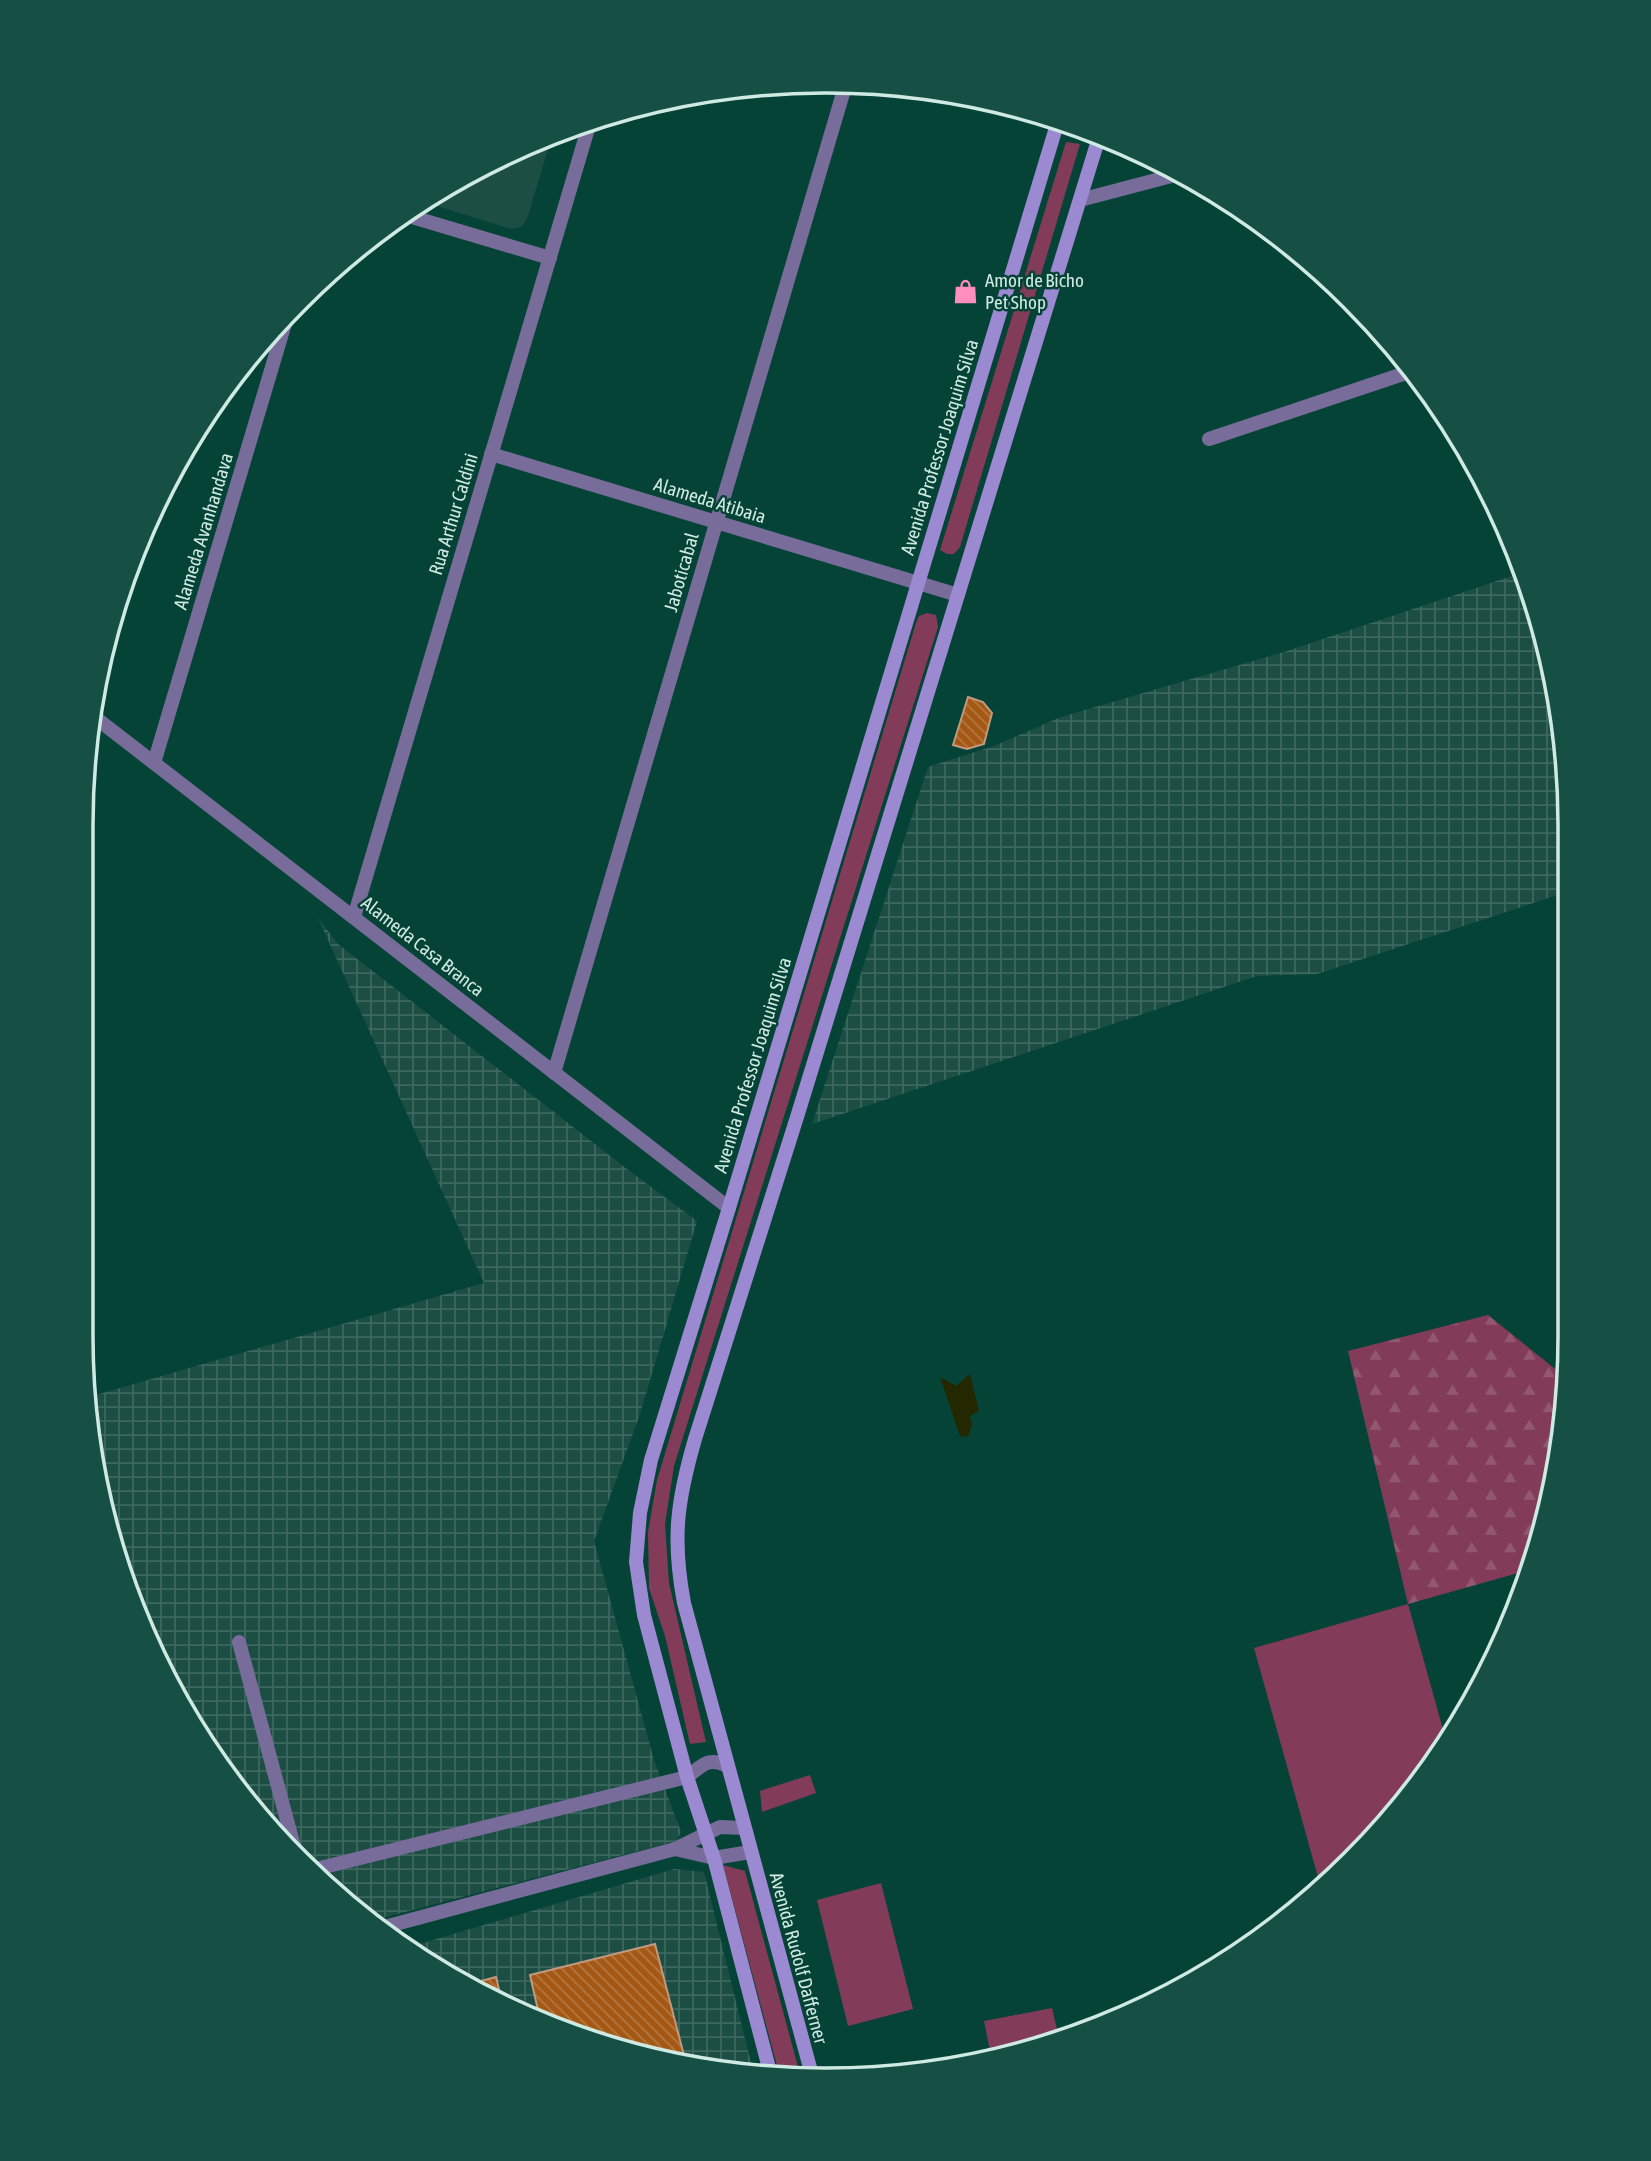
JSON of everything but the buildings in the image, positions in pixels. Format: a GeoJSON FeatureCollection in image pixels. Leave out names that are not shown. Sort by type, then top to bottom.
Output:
{"type":"FeatureCollection","features":[{"type":"Feature","properties":{"kind":"main road","name":"Avenida Professor Joaquim Silva"},"geometry":{"type":"LineString","coordinates":[[687,1777],[645,1615],[636,1562],[640,1513],[651,1460],[1055,130]]}},
{"type":"Feature","properties":{"kind":"main road"},"geometry":{"type":"LineString","coordinates":[[958,594],[1097,145]]}},
{"type":"Feature","properties":{"kind":"main road","name":"Avenida Rudolf Dafferner"},"geometry":{"type":"LineString","coordinates":[[810,2068],[684,1603],[677,1566],[677,1517],[684,1478],[958,594]]}},
{"type":"Feature","properties":{"kind":"main road"},"geometry":{"type":"LineString","coordinates":[[687,1777],[714,1858],[768,2066]]}},
{"type":"Feature","properties":{"kind":"street","name":"Jaboticabal"},"geometry":{"type":"LineString","coordinates":[[554,1073],[843,93]]}},
{"type":"Feature","properties":{"kind":"street","name":"Rua Arthur Caldini"},"geometry":{"type":"LineString","coordinates":[[354,917],[587,133]]}},
{"type":"Feature","properties":{"kind":"street"},"geometry":{"type":"LineString","coordinates":[[1080,200],[1167,177]]}},
{"type":"Feature","properties":{"kind":"street"},"geometry":{"type":"LineString","coordinates":[[415,218],[550,258]]}},
{"type":"Feature","properties":{"kind":"street","name":"Alameda Avanhandava"},"geometry":{"type":"LineString","coordinates":[[154,763],[282,335]]}},
{"type":"Feature","properties":{"kind":"street"},"geometry":{"type":"LineString","coordinates":[[1209,439],[1403,374]]}},
{"type":"Feature","properties":{"kind":"street","name":"Alameda Atibaia"},"geometry":{"type":"LineString","coordinates":[[491,454],[919,583]]}},
{"type":"Feature","properties":{"kind":"street","name":"Avenida Professor Joaquim Silva"},"geometry":{"type":"LineString","coordinates":[[919,583],[958,594]]}},
{"type":"Feature","properties":{"kind":"street","name":"Alameda Casa Branca"},"geometry":{"type":"LineString","coordinates":[[100,722],[729,1208]]}},
{"type":"Feature","properties":{"kind":"street"},"geometry":{"type":"LineString","coordinates":[[239,1642],[292,1837]]}},
{"type":"Feature","properties":{"kind":"street"},"geometry":{"type":"LineString","coordinates":[[322,1868],[687,1777],[717,1760],[727,1766]]}},
{"type":"Feature","properties":{"kind":"street"},"geometry":{"type":"LineString","coordinates":[[392,1926],[675,1849],[720,1827],[744,1828]]}},
{"type":"Feature","properties":{"kind":"street"},"geometry":{"type":"LineString","coordinates":[[675,1849],[714,1858]]}},
{"type":"Feature","properties":{"kind":"street","name":"Avenida Rudolf Dafferner"},"geometry":{"type":"LineString","coordinates":[[714,1858],[750,1852]]}},
{"type":"Feature","properties":{"kind":"shaded area"},"geometry":{"type":"Polygon","coordinates":[[[549,148],[527,219],[521,227],[511,229],[435,205],[501,168],[549,148]]]}},
{"type":"Feature","properties":{"kind":"shaded area"},"geometry":{"type":"Polygon","coordinates":[[[1514,575],[1533,636],[1552,730],[1557,778],[1558,895],[1317,974],[1257,976],[812,1124],[928,767],[994,746],[1061,717],[1287,651],[1514,575]]]}},
{"type":"Feature","properties":{"kind":"shaded area"},"geometry":{"type":"Polygon","coordinates":[[[318,918],[338,944],[697,1221],[640,1414],[594,1541],[654,1760],[681,1832],[676,1841],[381,1918],[307,1854],[244,1782],[216,1743],[168,1660],[132,1571],[118,1525],[107,1478],[95,1395],[484,1283],[318,918]]]}},
{"type":"Feature","properties":{"kind":"shaded area"},"geometry":{"type":"Polygon","coordinates":[[[970,1374],[979,1411],[970,1416],[972,1424],[968,1437],[960,1436],[940,1377],[956,1386],[970,1374]]]}},
{"type":"Feature","properties":{"kind":"shaded area"},"geometry":{"type":"Polygon","coordinates":[[[674,1869],[704,1872],[751,2064],[683,2054],[590,2029],[501,1993],[417,1945],[674,1869]]]}},
{"type":"Feature","properties":{"kind":"green space"},"geometry":{"type":"Polygon","coordinates":[[[1066,142],[1080,144],[960,547],[954,554],[947,554],[940,550],[1066,142]]]}},
{"type":"Feature","properties":{"kind":"green space"},"geometry":{"type":"Polygon","coordinates":[[[927,613],[936,615],[938,627],[674,1466],[665,1524],[669,1583],[706,1742],[690,1744],[665,1636],[649,1588],[648,1532],[657,1480],[916,623],[919,616],[927,613]]]}},
{"type":"Feature","properties":{"kind":"green space"},"geometry":{"type":"Polygon","coordinates":[[[1488,1315],[1557,1371],[1552,1431],[1544,1478],[1518,1573],[1408,1604],[1348,1351],[1488,1315]]]}},
{"type":"Feature","properties":{"kind":"green space"},"geometry":{"type":"Polygon","coordinates":[[[1408,1604],[1443,1730],[1407,1782],[1376,1819],[1318,1878],[1254,1648],[1408,1604]]]}},
{"type":"Feature","properties":{"kind":"green space"},"geometry":{"type":"Polygon","coordinates":[[[810,1775],[816,1793],[762,1812],[760,1791],[810,1775]]]}},
{"type":"Feature","properties":{"kind":"green space"},"geometry":{"type":"Polygon","coordinates":[[[723,1865],[745,1871],[798,2067],[777,2067],[723,1865]]]}},
{"type":"Feature","properties":{"kind":"green space"},"geometry":{"type":"Polygon","coordinates":[[[881,1883],[913,2009],[848,2026],[817,1900],[881,1883]]]}},
{"type":"Feature","properties":{"kind":"green space"},"geometry":{"type":"Polygon","coordinates":[[[1052,2008],[1057,2030],[990,2049],[984,2021],[1052,2008]]]}},
{"type":"Feature","properties":{"kind":"place","name":"Amor de Bicho Pet Shop"},"geometry":{"type":"Point","coordinates":[965,291]}}]}
